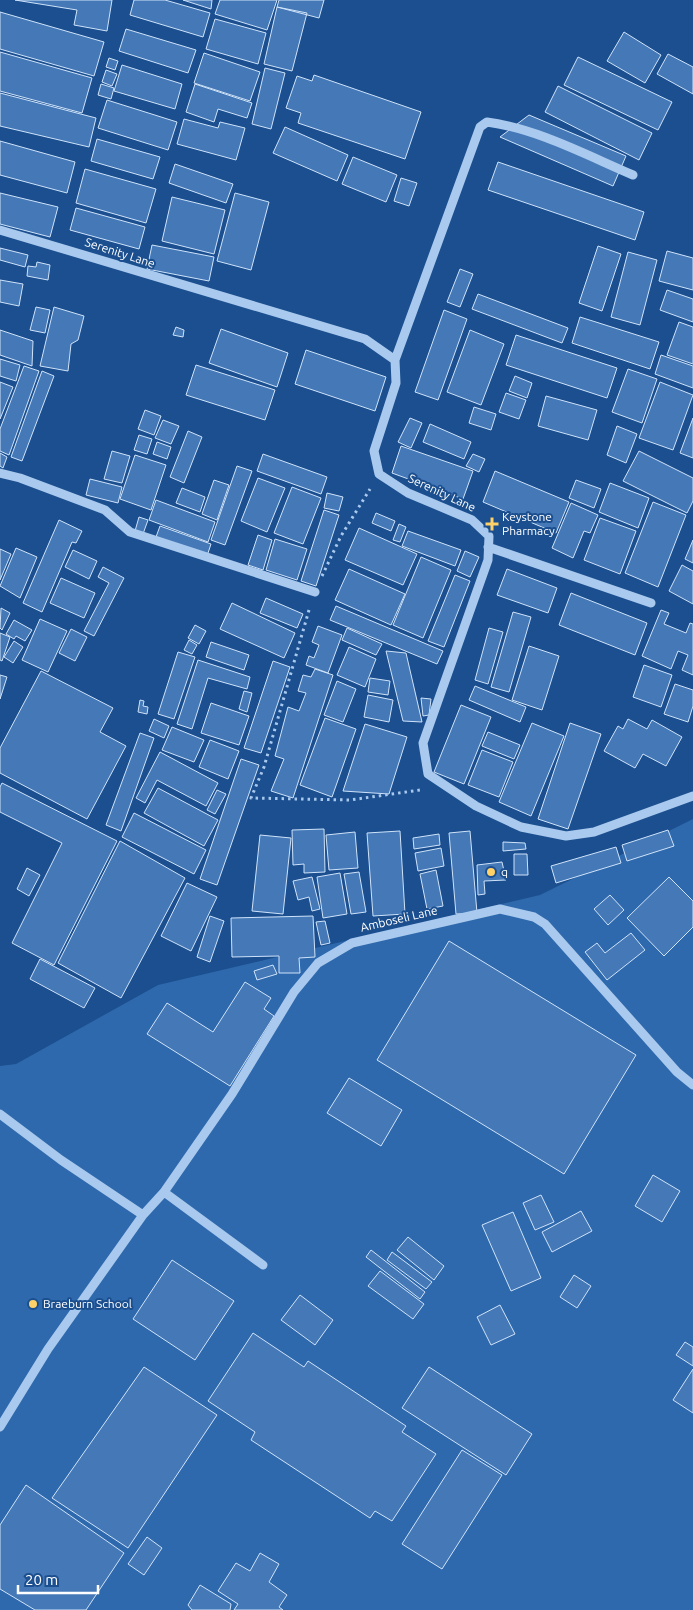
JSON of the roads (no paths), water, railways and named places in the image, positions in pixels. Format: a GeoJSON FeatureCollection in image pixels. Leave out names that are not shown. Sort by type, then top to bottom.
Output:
{"type":"FeatureCollection","features":[{"type":"Feature","properties":{"kind":"street"},"geometry":{"type":"LineString","coordinates":[[395,360],[480,127],[487,122],[540,135],[633,174]]}},
{"type":"Feature","properties":{"kind":"street","name":"Serenity Lane"},"geometry":{"type":"LineString","coordinates":[[0,230],[365,339],[395,360],[396,383],[374,451],[379,474],[408,493],[472,520],[488,536],[488,547]]}},
{"type":"Feature","properties":{"kind":"street"},"geometry":{"type":"LineString","coordinates":[[0,473],[20,478],[105,510],[130,532],[314,592]]}},
{"type":"Feature","properties":{"kind":"street"},"geometry":{"type":"LineString","coordinates":[[651,603],[488,547],[488,560],[423,743],[428,774],[449,786],[476,806],[521,827],[566,836],[594,832],[693,796]]}},
{"type":"Feature","properties":{"kind":"street","name":"Amboseli Lane"},"geometry":{"type":"LineString","coordinates":[[0,1427],[48,1349],[143,1215],[164,1192],[232,1094],[294,992],[318,963],[352,943],[500,909],[534,916],[545,924],[677,1072],[693,1085]]}},
{"type":"Feature","properties":{"kind":"street"},"geometry":{"type":"LineString","coordinates":[[0,1114],[61,1160],[143,1215]]}},
{"type":"Feature","properties":{"kind":"street"},"geometry":{"type":"LineString","coordinates":[[164,1192],[263,1265]]}},
{"type":"Feature","properties":{"kind":"place","name":"Keystone Pharmacy"},"geometry":{"type":"Point","coordinates":[492,524]}},
{"type":"Feature","properties":{"kind":"place","name":"q"},"geometry":{"type":"Point","coordinates":[491,872]}},
{"type":"Feature","properties":{"kind":"place","name":"Braeburn School"},"geometry":{"type":"Point","coordinates":[33,1304]}}]}
